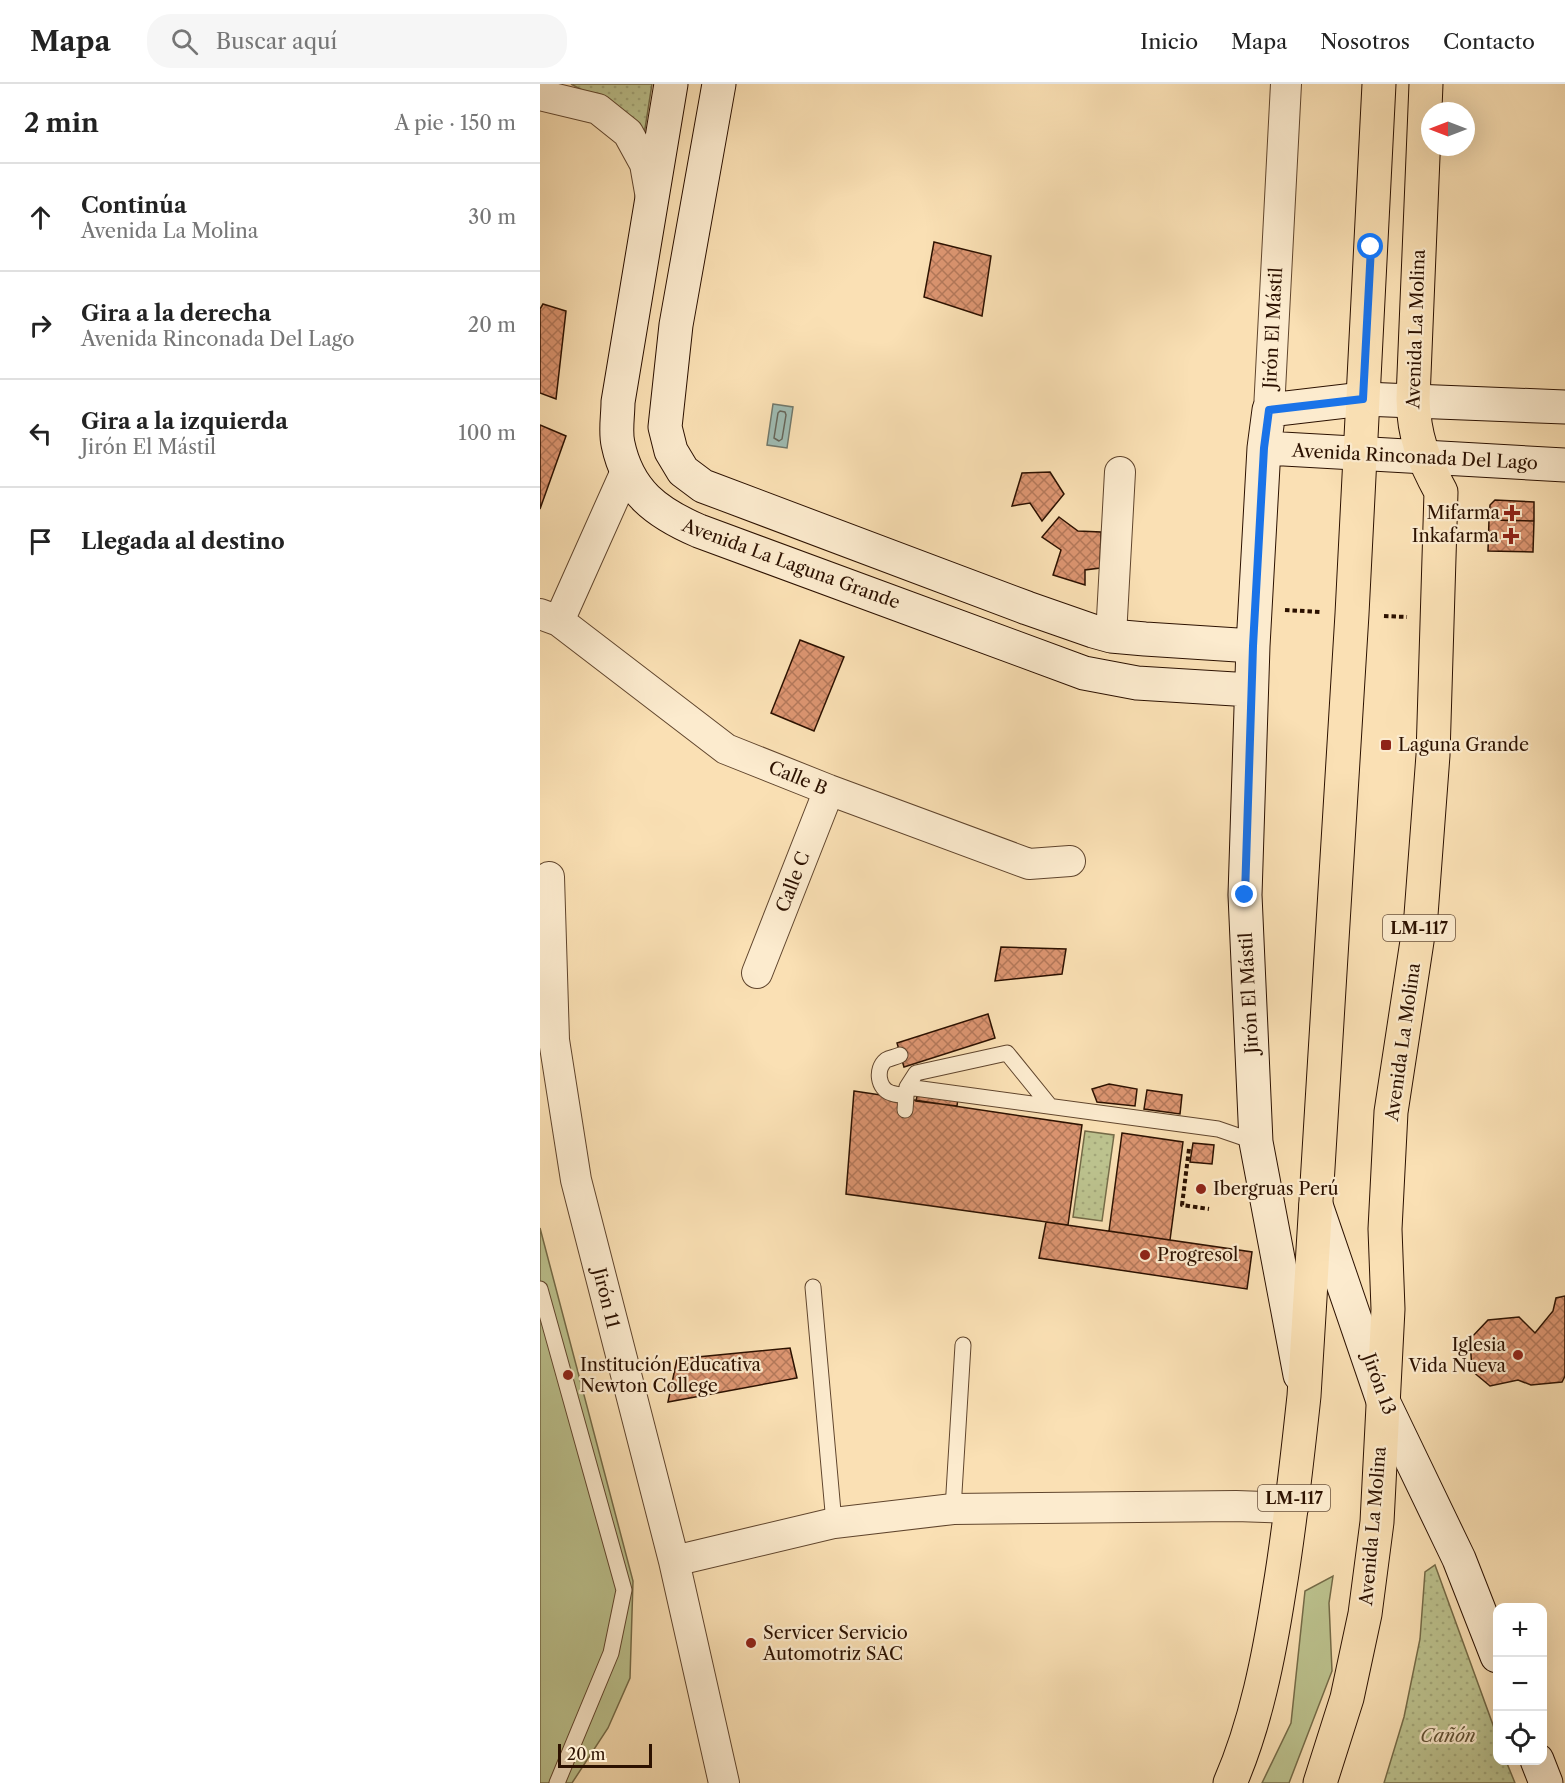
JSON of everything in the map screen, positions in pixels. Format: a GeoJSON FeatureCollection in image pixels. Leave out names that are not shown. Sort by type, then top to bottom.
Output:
{"type":"FeatureCollection","features":[{"type":"Feature","properties":{"kind":"main road","name":"LM-117"},"geometry":{"type":"LineString","coordinates":[[1230,1783],[1238,1765],[1268,1662],[1293,1508],[1304,1396],[1345,729],[1378,84]]}},
{"type":"Feature","properties":{"kind":"main road","name":"Avenida La Molina"},"geometry":{"type":"LineString","coordinates":[[1320,1783],[1347,1698],[1365,1614],[1377,1522],[1388,1309],[1385,1229],[1391,1112],[1421,915],[1433,755],[1441,492],[1423,458],[1413,423],[1426,84]]}},
{"type":"Feature","properties":{"kind":"street","name":"Avenida La Laguna Grande"},"geometry":{"type":"LineString","coordinates":[[671,84],[618,402],[618,442],[627,471],[646,500],[672,520],[1084,672],[1137,683],[1251,690]]}},
{"type":"Feature","properties":{"kind":"street"},"geometry":{"type":"LineString","coordinates":[[719,84],[676,325],[665,427],[671,452],[683,471],[703,486],[1027,608],[1102,633],[1253,646]]}},
{"type":"Feature","properties":{"kind":"street","name":"Jirón El Mástil"},"geometry":{"type":"LineString","coordinates":[[1286,84],[1269,410],[1264,448],[1253,646],[1245,895],[1256,1142],[1304,1396]]}},
{"type":"Feature","properties":{"kind":"street"},"geometry":{"type":"LineString","coordinates":[[540,95],[598,109],[628,133],[645,164],[652,201]]}},
{"type":"Feature","properties":{"kind":"street"},"geometry":{"type":"LineString","coordinates":[[633,317],[676,325]]}},
{"type":"Feature","properties":{"kind":"street"},"geometry":{"type":"LineString","coordinates":[[1269,410],[1363,399],[1565,406]]}},
{"type":"Feature","properties":{"kind":"street","name":"Avenida Rinconada Del Lago"},"geometry":{"type":"LineString","coordinates":[[1264,448],[1565,465]]}},
{"type":"Feature","properties":{"kind":"street","name":"Calle B"},"geometry":{"type":"LineString","coordinates":[[627,471],[549,618],[726,749],[1029,864],[1070,861]]}},
{"type":"Feature","properties":{"kind":"street"},"geometry":{"type":"LineString","coordinates":[[1084,672],[1102,633],[1120,472]]}},
{"type":"Feature","properties":{"kind":"street","name":"Calle C"},"geometry":{"type":"LineString","coordinates":[[757,973],[829,790]]}},
{"type":"Feature","properties":{"kind":"street","name":"Jirón 11"},"geometry":{"type":"LineString","coordinates":[[549,877],[547,1039],[576,1180],[674,1561],[724,1783]]}},
{"type":"Feature","properties":{"kind":"street","name":"Jirón 13"},"geometry":{"type":"LineString","coordinates":[[1316,1205],[1383,1401],[1460,1559],[1493,1646]]}},
{"type":"Feature","properties":{"kind":"street"},"geometry":{"type":"LineString","coordinates":[[674,1561],[834,1523],[954,1509],[1236,1506],[1293,1508]]}},
{"type":"Feature","properties":{"kind":"street"},"geometry":{"type":"LineString","coordinates":[[1539,1765],[1546,1783]]}},
{"type":"Feature","properties":{"kind":"lane"},"geometry":{"type":"LineString","coordinates":[[1050,1106],[1007,1053],[916,1073],[907,1087],[1218,1129],[1256,1142]]}},
{"type":"Feature","properties":{"kind":"lane"},"geometry":{"type":"LineString","coordinates":[[900,1055],[886,1060],[879,1074],[883,1088],[889,1092],[906,1096],[905,1110]]}},
{"type":"Feature","properties":{"kind":"lane"},"geometry":{"type":"LineString","coordinates":[[813,1287],[834,1523]]}},
{"type":"Feature","properties":{"kind":"lane"},"geometry":{"type":"LineString","coordinates":[[540,1289],[624,1590],[611,1653],[557,1783]]}},
{"type":"Feature","properties":{"kind":"lane"},"geometry":{"type":"LineString","coordinates":[[954,1509],[963,1345]]}},
{"type":"Feature","properties":{"kind":"green space"},"geometry":{"type":"Polygon","coordinates":[[[571,84],[652,84],[644,135],[614,107],[571,84]]]}},
{"type":"Feature","properties":{"kind":"green space"},"geometry":{"type":"Polygon","coordinates":[[[1085,1131],[1114,1135],[1102,1221],[1073,1217],[1085,1131]]]}},
{"type":"Feature","properties":{"kind":"green space","name":"Institución Educativa Newton College"},"geometry":{"type":"Polygon","coordinates":[[[540,1228],[633,1581],[630,1678],[608,1728],[572,1783],[540,1783],[540,1228]]]}},
{"type":"Feature","properties":{"kind":"green space","name":"Cañón"},"geometry":{"type":"Polygon","coordinates":[[[1435,1565],[1493,1725],[1493,1765],[1508,1765],[1515,1783],[1384,1783],[1404,1717],[1420,1639],[1425,1572],[1435,1565]]]}},
{"type":"Feature","properties":{"kind":"green space"},"geometry":{"type":"Polygon","coordinates":[[[1333,1576],[1329,1603],[1332,1671],[1289,1783],[1262,1783],[1291,1723],[1305,1591],[1333,1576]]]}},
{"type":"Feature","properties":{"kind":"water"},"geometry":{"type":"Polygon","coordinates":[[[773,404],[793,407],[787,448],[767,445],[773,404]]]}},
{"type":"Feature","properties":{"kind":"building"},"geometry":{"type":"Polygon","coordinates":[[[934,242],[991,256],[982,316],[924,297],[934,242]]]}},
{"type":"Feature","properties":{"kind":"building"},"geometry":{"type":"Polygon","coordinates":[[[543,304],[566,311],[556,399],[540,393],[540,309],[543,304]]]}},
{"type":"Feature","properties":{"kind":"building"},"geometry":{"type":"Polygon","coordinates":[[[540,425],[566,436],[540,509],[540,425]]]}},
{"type":"Feature","properties":{"kind":"building"},"geometry":{"type":"Polygon","coordinates":[[[1050,472],[1064,494],[1042,521],[1030,503],[1012,506],[1022,473],[1050,472]]]}},
{"type":"Feature","properties":{"kind":"building","name":"Mifarma"},"geometry":{"type":"Polygon","coordinates":[[[1495,500],[1534,502],[1534,521],[1489,520],[1490,505],[1495,500]]]}},
{"type":"Feature","properties":{"kind":"building"},"geometry":{"type":"Polygon","coordinates":[[[1059,517],[1078,531],[1101,532],[1100,568],[1085,570],[1085,585],[1053,575],[1061,550],[1042,537],[1059,517]]]}},
{"type":"Feature","properties":{"kind":"building","name":"Inkafarma"},"geometry":{"type":"Polygon","coordinates":[[[1489,520],[1534,521],[1533,552],[1488,551],[1489,520]]]}},
{"type":"Feature","properties":{"kind":"building"},"geometry":{"type":"Polygon","coordinates":[[[800,640],[844,657],[814,731],[771,713],[800,640]]]}},
{"type":"Feature","properties":{"kind":"building"},"geometry":{"type":"Polygon","coordinates":[[[1001,947],[1066,949],[1062,974],[995,981],[1001,947]]]}},
{"type":"Feature","properties":{"kind":"building"},"geometry":{"type":"Polygon","coordinates":[[[988,1014],[995,1038],[904,1067],[897,1043],[988,1014]]]}},
{"type":"Feature","properties":{"kind":"building"},"geometry":{"type":"Polygon","coordinates":[[[1109,1084],[1137,1089],[1135,1106],[1097,1102],[1092,1089],[1109,1084]]]}},
{"type":"Feature","properties":{"kind":"building"},"geometry":{"type":"Polygon","coordinates":[[[919,1085],[959,1091],[957,1106],[916,1101],[919,1085]]]}},
{"type":"Feature","properties":{"kind":"building"},"geometry":{"type":"Polygon","coordinates":[[[1147,1090],[1182,1095],[1180,1114],[1144,1109],[1147,1090]]]}},
{"type":"Feature","properties":{"kind":"building"},"geometry":{"type":"Polygon","coordinates":[[[854,1091],[1082,1125],[1068,1225],[846,1194],[854,1091]]]}},
{"type":"Feature","properties":{"kind":"building"},"geometry":{"type":"Polygon","coordinates":[[[1122,1133],[1183,1142],[1170,1240],[1109,1231],[1122,1133]]]}},
{"type":"Feature","properties":{"kind":"building"},"geometry":{"type":"Polygon","coordinates":[[[1193,1143],[1214,1145],[1212,1164],[1190,1162],[1193,1143]]]}},
{"type":"Feature","properties":{"kind":"building","name":"Progresol"},"geometry":{"type":"Polygon","coordinates":[[[1046,1222],[1252,1252],[1247,1289],[1039,1258],[1046,1222]]]}},
{"type":"Feature","properties":{"kind":"building","name":"Iglesia Vida Nueva"},"geometry":{"type":"Polygon","coordinates":[[[1565,1296],[1565,1376],[1562,1382],[1531,1385],[1518,1380],[1490,1386],[1472,1371],[1470,1339],[1488,1320],[1519,1317],[1535,1333],[1553,1311],[1556,1298],[1565,1296]]]}},
{"type":"Feature","properties":{"kind":"building"},"geometry":{"type":"Polygon","coordinates":[[[790,1348],[797,1378],[668,1402],[677,1359],[790,1348]]]}},
{"type":"Feature","properties":{"kind":"place","name":"Mifarma"},"geometry":{"type":"Point","coordinates":[1512,513]}},
{"type":"Feature","properties":{"kind":"place","name":"Inkafarma"},"geometry":{"type":"Point","coordinates":[1511,536]}},
{"type":"Feature","properties":{"kind":"place","name":"Laguna Grande"},"geometry":{"type":"Point","coordinates":[1386,745]}},
{"type":"Feature","properties":{"kind":"place","name":"Ibergruas Perú"},"geometry":{"type":"Point","coordinates":[1201,1189]}},
{"type":"Feature","properties":{"kind":"place","name":"Progresol"},"geometry":{"type":"Point","coordinates":[1145,1255]}},
{"type":"Feature","properties":{"kind":"place","name":"Iglesia Vida Nueva"},"geometry":{"type":"Point","coordinates":[1518,1355]}},
{"type":"Feature","properties":{"kind":"place","name":"Institución Educativa Newton College"},"geometry":{"type":"Point","coordinates":[568,1375]}},
{"type":"Feature","properties":{"kind":"place","name":"Servicer Servicio Automotriz SAC"},"geometry":{"type":"Point","coordinates":[751,1643]}},
{"type":"Feature","properties":{"kind":"route"},"geometry":{"type":"LineString","coordinates":[[1245,895],[1253,646],[1264,448],[1269,410],[1363,399],[1371,247]]}}]}
